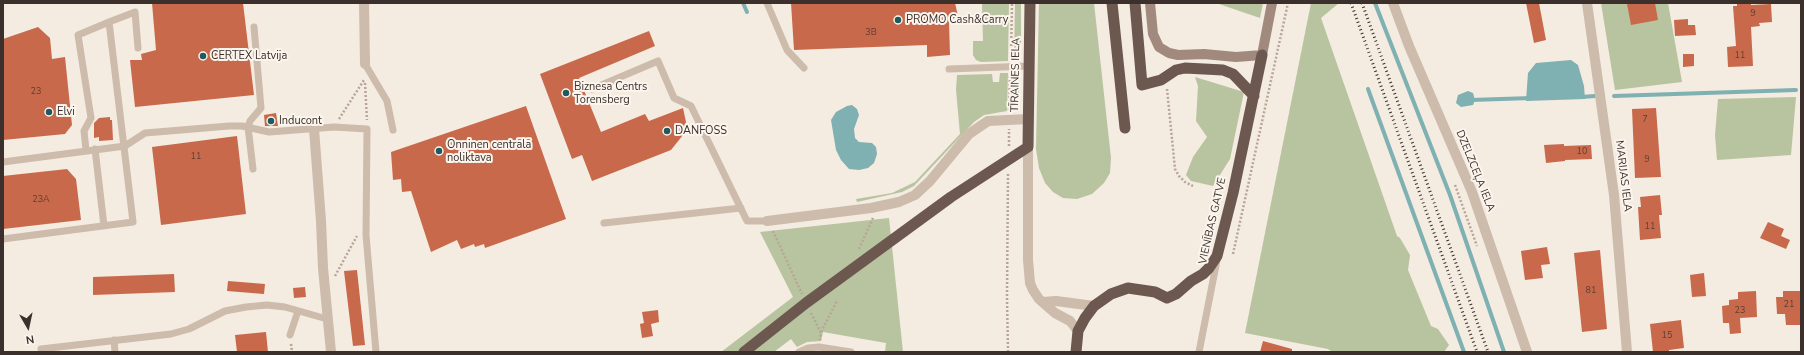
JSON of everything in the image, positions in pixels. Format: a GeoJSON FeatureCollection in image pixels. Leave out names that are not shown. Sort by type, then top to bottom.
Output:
{"type":"FeatureCollection","features":[{"type":"Feature","properties":{"kind":"highway","name":"TĪRAINES IELA"},"geometry":{"type":"LineString","coordinates":[[1028,147],[1030,3]]}},
{"type":"Feature","properties":{"kind":"highway"},"geometry":{"type":"LineString","coordinates":[[1112,3],[1125,128]]}},
{"type":"Feature","properties":{"kind":"highway"},"geometry":{"type":"LineString","coordinates":[[1135,3],[1142,85],[1161,80],[1176,70],[1185,68],[1223,70],[1233,74],[1254,96]]}},
{"type":"Feature","properties":{"kind":"highway","name":"VIENĪBAS GATVE"},"geometry":{"type":"LineString","coordinates":[[1217,256],[1233,193],[1262,55]]}},
{"type":"Feature","properties":{"kind":"highway"},"geometry":{"type":"LineString","coordinates":[[744,352],[806,303],[951,197],[1028,147]]}},
{"type":"Feature","properties":{"kind":"highway"},"geometry":{"type":"LineString","coordinates":[[1076,352],[1078,331],[1085,318],[1094,306],[1111,294],[1128,288],[1155,292],[1167,298],[1176,294],[1191,281],[1203,274],[1217,256]]}},
{"type":"Feature","properties":{"kind":"main road"},"geometry":{"type":"LineString","coordinates":[[1150,3],[1153,34],[1159,48],[1168,53],[1178,55],[1204,54],[1236,57],[1262,55]]}},
{"type":"Feature","properties":{"kind":"main road","name":"VIENĪBAS GATVE"},"geometry":{"type":"LineString","coordinates":[[1262,55],[1272,3]]}},
{"type":"Feature","properties":{"kind":"street"},"geometry":{"type":"LineString","coordinates":[[364,3],[365,64]]}},
{"type":"Feature","properties":{"kind":"street","name":"DZELZCEĻA IELA"},"geometry":{"type":"LineString","coordinates":[[1393,3],[1409,46],[1472,192],[1527,352]]}},
{"type":"Feature","properties":{"kind":"street","name":"MARIJAS IELA"},"geometry":{"type":"LineString","coordinates":[[1587,3],[1614,194],[1627,352]]}},
{"type":"Feature","properties":{"kind":"street"},"geometry":{"type":"LineString","coordinates":[[768,221],[879,207],[899,202],[915,195],[930,181],[969,134],[988,121],[1028,119]]}},
{"type":"Feature","properties":{"kind":"street"},"geometry":{"type":"LineString","coordinates":[[314,129],[325,295],[331,352]]}},
{"type":"Feature","properties":{"kind":"street"},"geometry":{"type":"LineString","coordinates":[[1028,147],[1028,260],[1030,283],[1033,290],[1043,302],[1055,313],[1070,321],[1078,331]]}},
{"type":"Feature","properties":{"kind":"street"},"geometry":{"type":"LineString","coordinates":[[1043,302],[1056,301],[1094,306]]}},
{"type":"Feature","properties":{"kind":"lane"},"geometry":{"type":"LineString","coordinates":[[767,3],[786,50],[804,68]]}},
{"type":"Feature","properties":{"kind":"lane"},"geometry":{"type":"LineString","coordinates":[[86,150],[84,131],[91,118],[78,35],[134,12],[138,48]]}},
{"type":"Feature","properties":{"kind":"lane"},"geometry":{"type":"LineString","coordinates":[[3,239],[133,222],[109,22]]}},
{"type":"Feature","properties":{"kind":"lane"},"geometry":{"type":"LineString","coordinates":[[253,169],[248,127],[250,121],[261,108],[254,27]]}},
{"type":"Feature","properties":{"kind":"lane"},"geometry":{"type":"LineString","coordinates":[[592,89],[658,61],[674,98],[691,106],[747,221],[768,221]]}},
{"type":"Feature","properties":{"kind":"lane"},"geometry":{"type":"LineString","coordinates":[[365,64],[388,101],[393,130]]}},
{"type":"Feature","properties":{"kind":"lane"},"geometry":{"type":"LineString","coordinates":[[949,70],[1029,66]]}},
{"type":"Feature","properties":{"kind":"lane"},"geometry":{"type":"LineString","coordinates":[[3,162],[124,146],[145,133],[229,126],[248,127],[269,132],[334,127],[367,129],[365,220],[367,266],[376,352]]}},
{"type":"Feature","properties":{"kind":"lane"},"geometry":{"type":"LineString","coordinates":[[95,149],[104,226]]}},
{"type":"Feature","properties":{"kind":"lane"},"geometry":{"type":"LineString","coordinates":[[604,223],[741,208]]}},
{"type":"Feature","properties":{"kind":"lane","name":"VIENĪBAS GATVE"},"geometry":{"type":"LineString","coordinates":[[1199,352],[1217,256]]}},
{"type":"Feature","properties":{"kind":"lane"},"geometry":{"type":"LineString","coordinates":[[41,349],[180,332],[225,311],[246,307],[267,305],[298,311],[327,319]]}},
{"type":"Feature","properties":{"kind":"lane"},"geometry":{"type":"LineString","coordinates":[[290,335],[298,311]]}},
{"type":"Feature","properties":{"kind":"lane"},"geometry":{"type":"LineString","coordinates":[[114,340],[115,352]]}},
{"type":"Feature","properties":{"kind":"lane"},"geometry":{"type":"LineString","coordinates":[[799,352],[808,348],[819,347],[851,352]]}},
{"type":"Feature","properties":{"kind":"path"},"geometry":{"type":"LineString","coordinates":[[1233,254],[1288,3]]}},
{"type":"Feature","properties":{"kind":"path"},"geometry":{"type":"LineString","coordinates":[[334,127],[364,79],[367,129]]}},
{"type":"Feature","properties":{"kind":"path"},"geometry":{"type":"LineString","coordinates":[[1166,82],[1175,169],[1182,179],[1193,186]]}},
{"type":"Feature","properties":{"kind":"path"},"geometry":{"type":"LineString","coordinates":[[1008,160],[1008,352]]}},
{"type":"Feature","properties":{"kind":"path"},"geometry":{"type":"LineString","coordinates":[[1454,180],[1478,248]]}},
{"type":"Feature","properties":{"kind":"path"},"geometry":{"type":"LineString","coordinates":[[859,250],[879,207]]}},
{"type":"Feature","properties":{"kind":"path"},"geometry":{"type":"LineString","coordinates":[[325,295],[365,220]]}},
{"type":"Feature","properties":{"kind":"path"},"geometry":{"type":"LineString","coordinates":[[768,221],[821,333]]}},
{"type":"Feature","properties":{"kind":"path"},"geometry":{"type":"LineString","coordinates":[[819,347],[821,333],[836,301]]}},
{"type":"Feature","properties":{"kind":"green space"},"geometry":{"type":"Polygon","coordinates":[[[982,3],[1009,3],[1008,61],[981,62],[976,60],[973,55],[973,41],[983,41],[982,3]]]}},
{"type":"Feature","properties":{"kind":"green space"},"geometry":{"type":"Polygon","coordinates":[[[1015,3],[1021,3],[1021,42],[1019,56],[1014,60],[1015,3]]]}},
{"type":"Feature","properties":{"kind":"green space"},"geometry":{"type":"Polygon","coordinates":[[[1039,3],[1094,3],[1111,158],[1110,173],[1104,183],[1092,194],[1077,199],[1063,198],[1053,192],[1045,183],[1039,168],[1036,149],[1039,3]]]}},
{"type":"Feature","properties":{"kind":"green space"},"geometry":{"type":"Polygon","coordinates":[[[1216,3],[1263,3],[1260,18],[1216,3]]]}},
{"type":"Feature","properties":{"kind":"green space"},"geometry":{"type":"Polygon","coordinates":[[[1311,3],[1339,3],[1321,18],[1397,236],[1400,238],[1410,255],[1408,270],[1431,326],[1438,329],[1449,345],[1444,352],[1332,352],[1328,349],[1245,333],[1311,3]]]}},
{"type":"Feature","properties":{"kind":"green space"},"geometry":{"type":"Polygon","coordinates":[[[1601,3],[1668,3],[1682,82],[1615,90],[1601,3]]]}},
{"type":"Feature","properties":{"kind":"green space"},"geometry":{"type":"Polygon","coordinates":[[[1000,73],[1008,73],[1007,111],[984,115],[974,122],[914,186],[902,192],[857,202],[856,199],[892,193],[915,182],[960,134],[956,90],[957,75],[992,74],[993,82],[999,82],[1000,73]]]}},
{"type":"Feature","properties":{"kind":"green space"},"geometry":{"type":"Polygon","coordinates":[[[1014,75],[1018,78],[1019,98],[1013,107],[1014,75]]]}},
{"type":"Feature","properties":{"kind":"green space"},"geometry":{"type":"Polygon","coordinates":[[[1195,77],[1244,92],[1230,159],[1213,186],[1191,181],[1186,175],[1193,157],[1207,137],[1196,121],[1198,86],[1195,77]]]}},
{"type":"Feature","properties":{"kind":"green space"},"geometry":{"type":"Polygon","coordinates":[[[1796,97],[1791,155],[1717,160],[1715,135],[1718,99],[1796,97]]]}},
{"type":"Feature","properties":{"kind":"green space"},"geometry":{"type":"Polygon","coordinates":[[[889,218],[903,352],[885,352],[886,343],[823,332],[821,341],[807,342],[797,347],[791,339],[774,352],[721,352],[793,297],[760,232],[889,218]]]}},
{"type":"Feature","properties":{"kind":"water"},"geometry":{"type":"Polygon","coordinates":[[[1571,60],[1578,65],[1584,86],[1585,99],[1526,101],[1528,73],[1536,63],[1571,60]]]}},
{"type":"Feature","properties":{"kind":"water"},"geometry":{"type":"Polygon","coordinates":[[[1468,91],[1473,93],[1475,100],[1473,105],[1461,107],[1456,103],[1458,95],[1468,91]]]}},
{"type":"Feature","properties":{"kind":"water"},"geometry":{"type":"Polygon","coordinates":[[[852,105],[857,109],[859,115],[854,129],[855,138],[859,142],[872,143],[876,147],[877,154],[874,163],[868,168],[859,170],[849,169],[841,160],[836,150],[831,120],[836,112],[852,105]]]}},
{"type":"Feature","properties":{"kind":"building","name":"CERTEX Latvija"},"geometry":{"type":"Polygon","coordinates":[[[152,3],[243,3],[254,95],[135,107],[130,60],[142,60],[141,54],[156,50],[152,3]]]}},
{"type":"Feature","properties":{"kind":"building"},"geometry":{"type":"Polygon","coordinates":[[[791,3],[955,3],[958,16],[949,21],[950,55],[927,57],[927,45],[794,50],[791,3]]]}},
{"type":"Feature","properties":{"kind":"building"},"geometry":{"type":"Polygon","coordinates":[[[1526,3],[1539,3],[1546,40],[1534,43],[1526,3]]]}},
{"type":"Feature","properties":{"kind":"building"},"geometry":{"type":"Polygon","coordinates":[[[1655,3],[1658,20],[1631,25],[1627,4],[1655,3]]]}},
{"type":"Feature","properties":{"kind":"building"},"geometry":{"type":"Polygon","coordinates":[[[1737,3],[1751,3],[1751,5],[1771,4],[1772,22],[1759,23],[1760,26],[1751,27],[1753,66],[1728,67],[1727,47],[1736,46],[1733,6],[1737,6],[1737,3]]]}},
{"type":"Feature","properties":{"kind":"building"},"geometry":{"type":"Polygon","coordinates":[[[1688,19],[1688,25],[1695,25],[1696,35],[1675,36],[1674,20],[1688,19]]]}},
{"type":"Feature","properties":{"kind":"building"},"geometry":{"type":"Polygon","coordinates":[[[38,27],[50,38],[52,59],[65,57],[72,125],[65,134],[3,140],[3,39],[38,27]]]}},
{"type":"Feature","properties":{"kind":"building","name":"Biznesa Centrs Torensberg"},"geometry":{"type":"Polygon","coordinates":[[[649,31],[655,46],[579,78],[601,132],[645,114],[649,121],[683,108],[686,122],[683,135],[671,150],[592,181],[582,155],[572,159],[540,74],[649,31]]]}},
{"type":"Feature","properties":{"kind":"building"},"geometry":{"type":"Polygon","coordinates":[[[1683,54],[1694,54],[1694,66],[1683,67],[1683,54]]]}},
{"type":"Feature","properties":{"kind":"building"},"geometry":{"type":"Polygon","coordinates":[[[526,106],[566,219],[485,248],[484,244],[475,247],[474,244],[461,249],[457,240],[431,252],[411,191],[402,192],[401,179],[393,180],[391,152],[526,106]]]}},
{"type":"Feature","properties":{"kind":"building"},"geometry":{"type":"Polygon","coordinates":[[[1656,108],[1661,177],[1635,178],[1632,109],[1656,108]]]}},
{"type":"Feature","properties":{"kind":"building","name":"Inducont"},"geometry":{"type":"Polygon","coordinates":[[[276,113],[278,126],[265,126],[264,115],[276,113]]]}},
{"type":"Feature","properties":{"kind":"building"},"geometry":{"type":"Polygon","coordinates":[[[110,117],[110,120],[112,120],[113,140],[99,141],[99,137],[94,138],[94,123],[99,118],[110,117]]]}},
{"type":"Feature","properties":{"kind":"building"},"geometry":{"type":"Polygon","coordinates":[[[237,136],[246,214],[161,225],[152,147],[237,136]]]}},
{"type":"Feature","properties":{"kind":"building"},"geometry":{"type":"Polygon","coordinates":[[[1564,144],[1564,146],[1591,145],[1592,159],[1565,160],[1546,163],[1544,145],[1564,144]]]}},
{"type":"Feature","properties":{"kind":"building"},"geometry":{"type":"Polygon","coordinates":[[[67,169],[76,179],[81,220],[3,229],[3,176],[67,169]]]}},
{"type":"Feature","properties":{"kind":"building"},"geometry":{"type":"Polygon","coordinates":[[[1660,195],[1662,215],[1659,215],[1661,238],[1640,240],[1638,207],[1641,207],[1640,197],[1660,195]]]}},
{"type":"Feature","properties":{"kind":"building"},"geometry":{"type":"Polygon","coordinates":[[[1768,222],[1784,229],[1781,236],[1790,240],[1786,249],[1760,238],[1768,222]]]}},
{"type":"Feature","properties":{"kind":"building"},"geometry":{"type":"Polygon","coordinates":[[[1547,247],[1550,264],[1541,265],[1543,278],[1525,280],[1521,251],[1547,247]]]}},
{"type":"Feature","properties":{"kind":"building"},"geometry":{"type":"Polygon","coordinates":[[[1600,250],[1607,329],[1582,332],[1574,253],[1600,250]]]}},
{"type":"Feature","properties":{"kind":"building"},"geometry":{"type":"Polygon","coordinates":[[[357,270],[365,345],[353,346],[344,271],[357,270]]]}},
{"type":"Feature","properties":{"kind":"building"},"geometry":{"type":"Polygon","coordinates":[[[1704,273],[1706,296],[1692,297],[1690,275],[1704,273]]]}},
{"type":"Feature","properties":{"kind":"building"},"geometry":{"type":"Polygon","coordinates":[[[174,274],[175,292],[93,295],[93,277],[174,274]]]}},
{"type":"Feature","properties":{"kind":"building"},"geometry":{"type":"Polygon","coordinates":[[[228,281],[265,284],[264,294],[227,291],[228,281]]]}},
{"type":"Feature","properties":{"kind":"building"},"geometry":{"type":"Polygon","coordinates":[[[305,287],[306,297],[294,298],[293,288],[305,287]]]}},
{"type":"Feature","properties":{"kind":"building"},"geometry":{"type":"Polygon","coordinates":[[[1756,291],[1757,317],[1740,318],[1741,333],[1730,334],[1729,323],[1723,323],[1722,306],[1729,305],[1729,300],[1738,299],[1738,292],[1756,291]]]}},
{"type":"Feature","properties":{"kind":"building"},"geometry":{"type":"Polygon","coordinates":[[[1783,291],[1801,291],[1801,325],[1786,325],[1785,314],[1777,314],[1776,297],[1783,297],[1783,291]]]}},
{"type":"Feature","properties":{"kind":"building"},"geometry":{"type":"Polygon","coordinates":[[[658,310],[659,322],[651,324],[653,336],[642,338],[640,324],[644,323],[642,312],[658,310]]]}},
{"type":"Feature","properties":{"kind":"building"},"geometry":{"type":"Polygon","coordinates":[[[1681,320],[1684,348],[1669,350],[1669,352],[1653,352],[1650,324],[1681,320]]]}},
{"type":"Feature","properties":{"kind":"building"},"geometry":{"type":"Polygon","coordinates":[[[266,332],[268,352],[237,352],[235,335],[266,332]]]}},
{"type":"Feature","properties":{"kind":"building"},"geometry":{"type":"Polygon","coordinates":[[[1263,341],[1292,349],[1292,352],[1260,352],[1263,341]]]}},
{"type":"Feature","properties":{"kind":"waterway"},"geometry":{"type":"LineString","coordinates":[[743,3],[747,12]]}},
{"type":"Feature","properties":{"kind":"waterway"},"geometry":{"type":"LineString","coordinates":[[1375,3],[1450,195],[1504,352]]}},
{"type":"Feature","properties":{"kind":"waterway"},"geometry":{"type":"LineString","coordinates":[[1368,89],[1464,352]]}},
{"type":"Feature","properties":{"kind":"waterway"},"geometry":{"type":"LineString","coordinates":[[1614,96],[1796,90]]}},
{"type":"Feature","properties":{"kind":"waterway"},"geometry":{"type":"LineString","coordinates":[[1581,97],[1595,96]]}},
{"type":"Feature","properties":{"kind":"waterway"},"geometry":{"type":"LineString","coordinates":[[1471,100],[1532,98]]}},
{"type":"Feature","properties":{"kind":"railway"},"geometry":{"type":"LineString","coordinates":[[1351,3],[1477,352]]}},
{"type":"Feature","properties":{"kind":"railway"},"geometry":{"type":"LineString","coordinates":[[1362,3],[1488,352]]}},
{"type":"Feature","properties":{"kind":"place","name":"PROMO Cash&Carry"},"geometry":{"type":"Point","coordinates":[898,20]}},
{"type":"Feature","properties":{"kind":"place","name":"CERTEX Latvija"},"geometry":{"type":"Point","coordinates":[203,56]}},
{"type":"Feature","properties":{"kind":"place","name":"Biznesa Centrs Torensberg"},"geometry":{"type":"Point","coordinates":[566,93]}},
{"type":"Feature","properties":{"kind":"place","name":"Elvi"},"geometry":{"type":"Point","coordinates":[49,112]}},
{"type":"Feature","properties":{"kind":"place","name":"Inducont"},"geometry":{"type":"Point","coordinates":[271,121]}},
{"type":"Feature","properties":{"kind":"place","name":"DANFOSS"},"geometry":{"type":"Point","coordinates":[667,131]}},
{"type":"Feature","properties":{"kind":"place","name":"Onninen centrālā noliktava"},"geometry":{"type":"Point","coordinates":[439,151]}}]}
